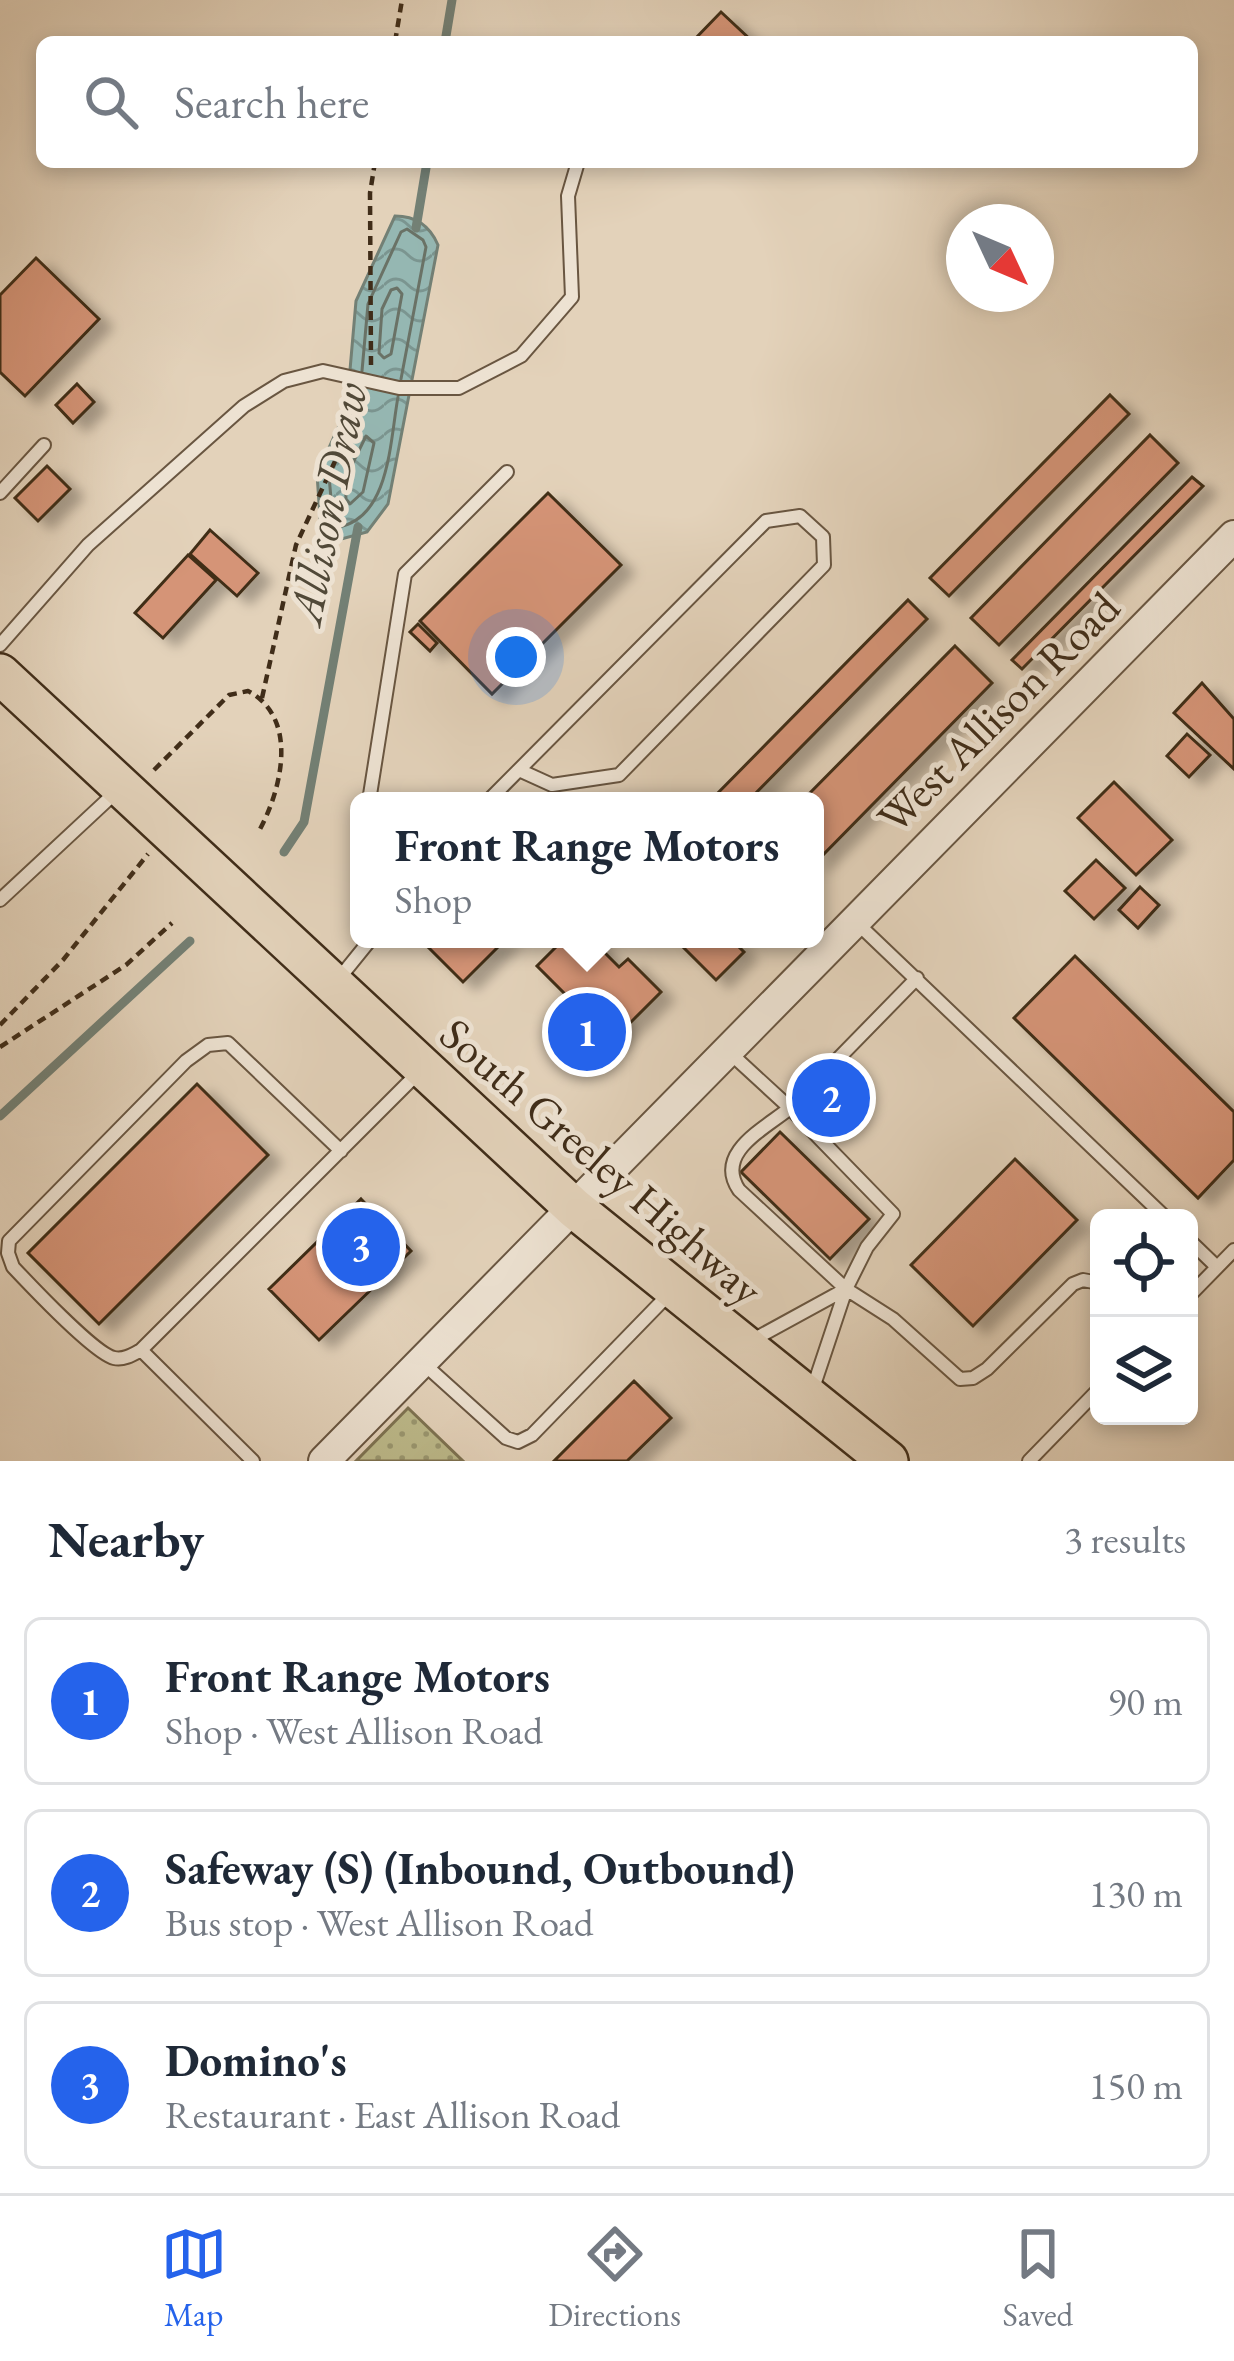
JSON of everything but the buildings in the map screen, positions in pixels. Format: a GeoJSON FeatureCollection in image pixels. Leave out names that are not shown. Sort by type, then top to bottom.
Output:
{"type":"FeatureCollection","features":[{"type":"Feature","properties":{"kind":"highway","name":"South Greeley Highway"},"geometry":{"type":"LineString","coordinates":[[5,689],[125,791],[574,1208],[888,1461]]}},
{"type":"Feature","properties":{"kind":"street","name":"West Allison Road"},"geometry":{"type":"LineString","coordinates":[[324,1461],[1234,536]]}},
{"type":"Feature","properties":{"kind":"lane"},"geometry":{"type":"LineString","coordinates":[[0,645],[88,545],[244,406],[284,381],[323,371],[399,388],[459,388],[521,356],[572,297],[568,196],[576,168]]}},
{"type":"Feature","properties":{"kind":"lane"},"geometry":{"type":"LineString","coordinates":[[0,493],[44,445]]}},
{"type":"Feature","properties":{"kind":"lane"},"geometry":{"type":"LineString","coordinates":[[371,792],[405,574],[507,472]]}},
{"type":"Feature","properties":{"kind":"lane"},"geometry":{"type":"LineString","coordinates":[[497,792],[766,521],[800,517],[823,536],[824,566],[619,775],[552,785],[519,770]]}},
{"type":"Feature","properties":{"kind":"lane"},"geometry":{"type":"LineString","coordinates":[[0,900],[125,791]]}},
{"type":"Feature","properties":{"kind":"lane"},"geometry":{"type":"LineString","coordinates":[[855,921],[1157,1209]]}},
{"type":"Feature","properties":{"kind":"lane"},"geometry":{"type":"LineString","coordinates":[[332,986],[364,948]]}},
{"type":"Feature","properties":{"kind":"lane"},"geometry":{"type":"LineString","coordinates":[[917,978],[790,1108],[741,1148],[730,1162],[730,1177],[846,1289],[893,1319],[960,1379],[987,1370],[1073,1284],[1090,1281]]}},
{"type":"Feature","properties":{"kind":"lane"},"geometry":{"type":"LineString","coordinates":[[340,1151],[228,1043],[208,1045],[186,1061],[9,1240],[8,1253],[14,1267],[96,1347],[115,1359],[128,1358],[141,1350],[340,1151],[422,1069]]}},
{"type":"Feature","properties":{"kind":"lane"},"geometry":{"type":"LineString","coordinates":[[728,1051],[893,1214],[867,1247],[846,1289],[809,1401]]}},
{"type":"Feature","properties":{"kind":"lane"},"geometry":{"type":"LineString","coordinates":[[1198,1249],[1217,1268]]}},
{"type":"Feature","properties":{"kind":"lane"},"geometry":{"type":"LineString","coordinates":[[1198,1287],[1234,1250]]}},
{"type":"Feature","properties":{"kind":"lane"},"geometry":{"type":"LineString","coordinates":[[741,1346],[846,1289]]}},
{"type":"Feature","properties":{"kind":"lane"},"geometry":{"type":"LineString","coordinates":[[422,1361],[506,1438],[518,1442],[532,1435],[673,1291]]}},
{"type":"Feature","properties":{"kind":"lane"},"geometry":{"type":"LineString","coordinates":[[141,1350],[253,1461]]}},
{"type":"Feature","properties":{"kind":"lane"},"geometry":{"type":"LineString","coordinates":[[1029,1461],[1090,1397]]}},
{"type":"Feature","properties":{"kind":"path"},"geometry":{"type":"LineString","coordinates":[[396,36],[402,0]]}},
{"type":"Feature","properties":{"kind":"path"},"geometry":{"type":"LineString","coordinates":[[262,698],[296,545],[358,418],[369,379],[374,168]]}},
{"type":"Feature","properties":{"kind":"path"},"geometry":{"type":"LineString","coordinates":[[125,791],[229,695],[248,691],[262,698],[277,722],[283,757],[274,798],[259,831]]}},
{"type":"Feature","properties":{"kind":"path"},"geometry":{"type":"LineString","coordinates":[[0,1025],[63,960],[167,831]]}},
{"type":"Feature","properties":{"kind":"path"},"geometry":{"type":"LineString","coordinates":[[0,1047],[107,979],[172,923]]}},
{"type":"Feature","properties":{"kind":"shaded area"},"geometry":{"type":"Polygon","coordinates":[[[408,1408],[463,1461],[356,1461],[408,1408]]]}},
{"type":"Feature","properties":{"kind":"water"},"geometry":{"type":"Polygon","coordinates":[[[395,216],[421,223],[438,245],[388,504],[367,532],[338,540],[321,532],[317,474],[342,419],[348,393],[356,301],[395,216]]]}},
{"type":"Feature","properties":{"kind":"waterway","name":"Allison Draw"},"geometry":{"type":"LineString","coordinates":[[446,36],[452,0]]}},
{"type":"Feature","properties":{"kind":"waterway","name":"Allison Draw"},"geometry":{"type":"LineString","coordinates":[[416,228],[426,168]]}},
{"type":"Feature","properties":{"kind":"waterway","name":"Allison Draw"},"geometry":{"type":"LineString","coordinates":[[284,852],[304,822],[358,527]]}},
{"type":"Feature","properties":{"kind":"waterway","name":"Allison Draw"},"geometry":{"type":"LineString","coordinates":[[0,1116],[190,941]]}},
{"type":"Feature","properties":{"kind":"place","name":"Front Range Motors"},"geometry":{"type":"Point","coordinates":[587,1032]}},
{"type":"Feature","properties":{"kind":"place","name":"Safeway (S) (Inbound, Outbound)"},"geometry":{"type":"Point","coordinates":[831,1098]}},
{"type":"Feature","properties":{"kind":"place","name":"Domino's"},"geometry":{"type":"Point","coordinates":[361,1247]}}]}
